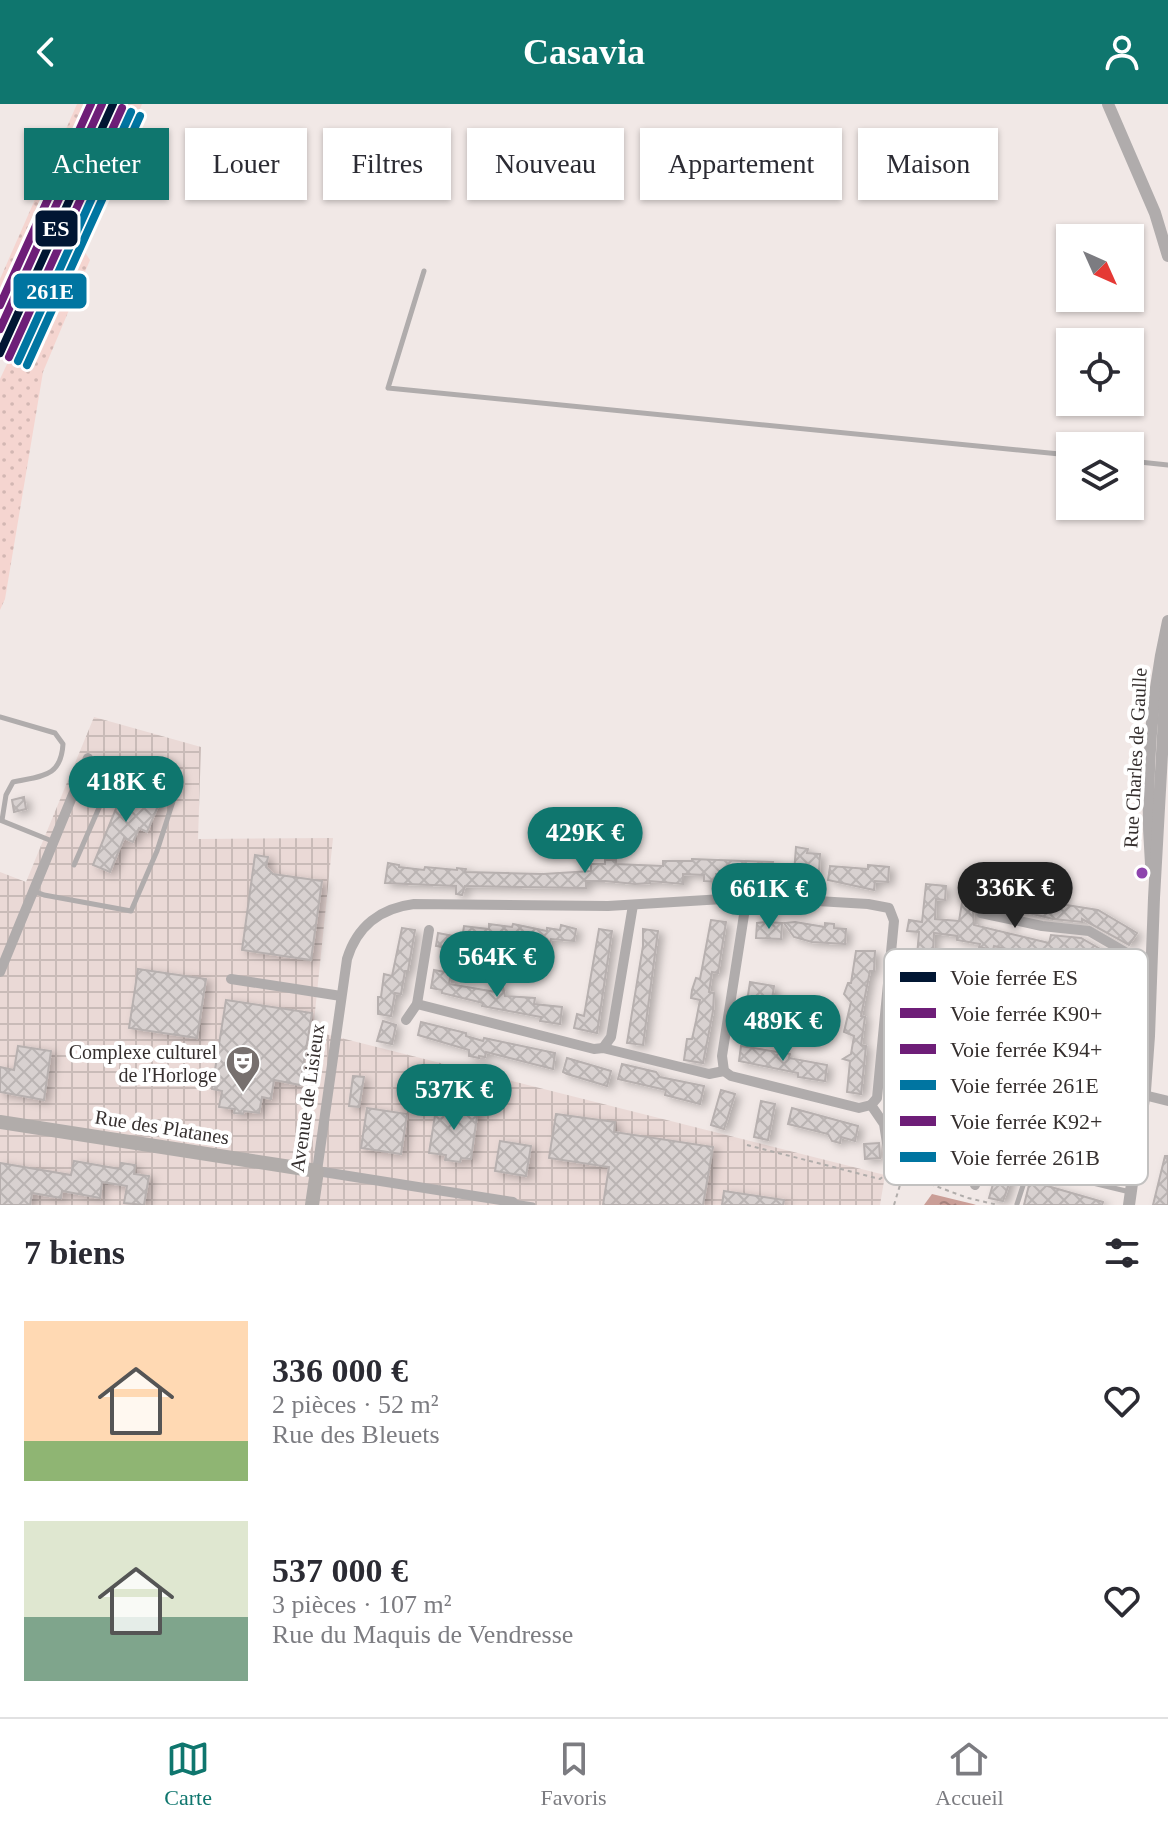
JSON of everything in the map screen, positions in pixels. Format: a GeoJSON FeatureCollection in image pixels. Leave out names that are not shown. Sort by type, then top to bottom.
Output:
{"type":"FeatureCollection","features":[{"type":"Feature","properties":{"kind":"main road","name":"Rue des Platanes"},"geometry":{"type":"LineString","coordinates":[[0,1122],[317,1171]]}},
{"type":"Feature","properties":{"kind":"main road","name":"Avenue de Lisieux"},"geometry":{"type":"LineString","coordinates":[[312,1205],[317,1171]]}},
{"type":"Feature","properties":{"kind":"street"},"geometry":{"type":"LineString","coordinates":[[1108,104],[1155,213],[1168,256]]}},
{"type":"Feature","properties":{"kind":"street","name":"Rue Charles de Gaulle"},"geometry":{"type":"LineString","coordinates":[[1159,787],[1154,689],[1168,621]]}},
{"type":"Feature","properties":{"kind":"street","name":"Rue Charles de Gaulle"},"geometry":{"type":"LineString","coordinates":[[1148,1021],[1154,898],[1149,839],[1159,787],[1168,646]]}},
{"type":"Feature","properties":{"kind":"street"},"geometry":{"type":"LineString","coordinates":[[0,972],[88,758]]}},
{"type":"Feature","properties":{"kind":"street","name":"Avenue de Lisieux"},"geometry":{"type":"LineString","coordinates":[[317,1171],[345,965],[354,942],[372,920],[396,907],[424,904],[633,905],[723,899],[746,902],[766,898],[868,904],[885,906],[892,911],[891,949]]}},
{"type":"Feature","properties":{"kind":"street"},"geometry":{"type":"LineString","coordinates":[[724,1071],[722,1056],[746,902]]}},
{"type":"Feature","properties":{"kind":"street"},"geometry":{"type":"LineString","coordinates":[[603,1048],[611,1037],[633,905]]}},
{"type":"Feature","properties":{"kind":"street"},"geometry":{"type":"LineString","coordinates":[[981,913],[1042,926],[1089,931],[1120,949]]}},
{"type":"Feature","properties":{"kind":"street"},"geometry":{"type":"LineString","coordinates":[[406,1020],[417,1004],[429,930]]}},
{"type":"Feature","properties":{"kind":"street"},"geometry":{"type":"LineString","coordinates":[[231,979],[341,996]]}},
{"type":"Feature","properties":{"kind":"street"},"geometry":{"type":"LineString","coordinates":[[417,1004],[594,1049],[603,1048],[709,1074],[724,1071],[731,1076],[842,1105],[859,1108],[871,1105],[884,1124]]}},
{"type":"Feature","properties":{"kind":"street","name":"Avenue de Lisieux"},"geometry":{"type":"LineString","coordinates":[[871,1105],[877,1092],[884,1022]]}},
{"type":"Feature","properties":{"kind":"street"},"geometry":{"type":"LineString","coordinates":[[1148,1094],[1168,1101]]}},
{"type":"Feature","properties":{"kind":"street"},"geometry":{"type":"LineString","coordinates":[[317,1171],[512,1204]]}},
{"type":"Feature","properties":{"kind":"lane"},"geometry":{"type":"LineString","coordinates":[[424,271],[388,388],[1056,454]]}},
{"type":"Feature","properties":{"kind":"lane"},"geometry":{"type":"LineString","coordinates":[[1144,462],[1168,465]]}},
{"type":"Feature","properties":{"kind":"lane"},"geometry":{"type":"LineString","coordinates":[[0,717],[55,733],[63,744],[58,766],[49,774],[13,782],[6,795],[1,820],[53,842]]}},
{"type":"Feature","properties":{"kind":"lane"},"geometry":{"type":"LineString","coordinates":[[33,890],[44,895],[131,911],[157,851],[176,792],[116,769],[74,865]]}},
{"type":"Feature","properties":{"kind":"lane"},"geometry":{"type":"LineString","coordinates":[[82,773],[110,783]]}},
{"type":"Feature","properties":{"kind":"lane"},"geometry":{"type":"LineString","coordinates":[[1087,1185],[1130,1198]]}},
{"type":"Feature","properties":{"kind":"lane"},"geometry":{"type":"LineString","coordinates":[[512,1204],[533,1205]]}},
{"type":"Feature","properties":{"kind":"path"},"geometry":{"type":"LineString","coordinates":[[747,1145],[880,1179],[884,1175]]}},
{"type":"Feature","properties":{"kind":"path"},"geometry":{"type":"LineString","coordinates":[[894,1205],[900,1185]]}},
{"type":"Feature","properties":{"kind":"path"},"geometry":{"type":"LineString","coordinates":[[935,1185],[998,1205]]}},
{"type":"Feature","properties":{"kind":"path"},"geometry":{"type":"LineString","coordinates":[[976,1205],[977,1200]]}},
{"type":"Feature","properties":{"kind":"shaded area"},"geometry":{"type":"Polygon","coordinates":[[[77,104],[97,104],[87,128],[66,128],[77,104]]]}},
{"type":"Feature","properties":{"kind":"shaded area"},"geometry":{"type":"Polygon","coordinates":[[[124,104],[142,104],[132,128],[114,128],[124,104]]]}},
{"type":"Feature","properties":{"kind":"shaded area"},"geometry":{"type":"Polygon","coordinates":[[[35,200],[56,200],[0,320],[0,279],[35,200]]]}},
{"type":"Feature","properties":{"kind":"shaded area"},"geometry":{"type":"Polygon","coordinates":[[[83,200],[102,200],[82,248],[90,260],[43,372],[5,599],[0,610],[0,379],[83,200]]]}},
{"type":"Feature","properties":{"kind":"shaded area"},"geometry":{"type":"Polygon","coordinates":[[[94,717],[201,747],[198,839],[333,838],[313,1031],[884,1175],[880,1205],[0,1205],[0,872],[26,882],[94,717]]]}},
{"type":"Feature","properties":{"kind":"water"},"geometry":{"type":"Polygon","coordinates":[[[932,1194],[973,1204],[976,1205],[924,1205],[932,1194]]]}},
{"type":"Feature","properties":{"kind":"building"},"geometry":{"type":"Polygon","coordinates":[[[126,784],[161,799],[147,832],[139,828],[133,842],[124,838],[110,872],[93,865],[126,784]]]}},
{"type":"Feature","properties":{"kind":"building"},"geometry":{"type":"Polygon","coordinates":[[[24,797],[26,809],[14,812],[12,800],[24,797]]]}},
{"type":"Feature","properties":{"kind":"building"},"geometry":{"type":"Polygon","coordinates":[[[796,847],[808,849],[807,853],[820,854],[819,872],[794,873],[796,847]]]}},
{"type":"Feature","properties":{"kind":"building"},"geometry":{"type":"Polygon","coordinates":[[[255,855],[268,857],[266,867],[273,874],[322,881],[311,960],[242,950],[255,855]]]}},
{"type":"Feature","properties":{"kind":"building"},"geometry":{"type":"Polygon","coordinates":[[[605,860],[616,860],[616,864],[663,866],[663,861],[773,862],[772,866],[783,866],[782,880],[759,880],[758,875],[716,874],[716,882],[704,881],[704,875],[683,874],[683,884],[586,881],[586,888],[465,886],[462,895],[456,894],[456,886],[385,883],[388,863],[424,870],[425,867],[457,868],[466,869],[465,872],[543,874],[591,871],[591,864],[605,864],[605,860]]]}},
{"type":"Feature","properties":{"kind":"building"},"geometry":{"type":"Polygon","coordinates":[[[868,865],[889,867],[888,882],[875,881],[874,890],[828,880],[830,866],[868,869],[868,865]]]}},
{"type":"Feature","properties":{"kind":"building"},"geometry":{"type":"Polygon","coordinates":[[[1031,882],[1042,884],[1040,896],[1055,898],[1054,903],[1098,910],[1137,933],[1129,945],[1082,919],[1082,922],[1053,919],[977,900],[973,912],[974,925],[1049,943],[1051,935],[1081,938],[1100,949],[1007,949],[994,946],[988,949],[979,947],[980,944],[957,940],[957,936],[934,933],[933,949],[918,949],[919,932],[907,931],[909,920],[922,922],[926,884],[946,886],[945,900],[936,899],[935,919],[959,921],[964,891],[978,893],[979,888],[985,889],[985,886],[1029,897],[1031,882]]]}},
{"type":"Feature","properties":{"kind":"building"},"geometry":{"type":"Polygon","coordinates":[[[711,920],[726,922],[718,973],[712,972],[709,992],[714,993],[713,1011],[703,1063],[684,1060],[687,1039],[692,1039],[700,1000],[691,998],[692,990],[696,978],[700,979],[711,920]]]}},
{"type":"Feature","properties":{"kind":"building"},"geometry":{"type":"Polygon","coordinates":[[[757,923],[782,923],[781,939],[756,938],[757,923]]]}},
{"type":"Feature","properties":{"kind":"building"},"geometry":{"type":"Polygon","coordinates":[[[784,923],[825,927],[825,923],[834,924],[834,928],[846,929],[845,944],[812,942],[794,937],[784,923]]]}},
{"type":"Feature","properties":{"kind":"building"},"geometry":{"type":"Polygon","coordinates":[[[489,924],[512,927],[513,924],[547,931],[547,928],[560,930],[561,925],[576,929],[574,941],[551,939],[550,945],[504,939],[481,938],[480,942],[462,939],[464,926],[489,929],[489,924]]]}},
{"type":"Feature","properties":{"kind":"building"},"geometry":{"type":"Polygon","coordinates":[[[402,928],[415,930],[408,971],[405,971],[401,994],[395,993],[391,1016],[378,1014],[378,997],[381,997],[384,974],[392,976],[402,928]]]}},
{"type":"Feature","properties":{"kind":"building"},"geometry":{"type":"Polygon","coordinates":[[[599,929],[612,931],[597,1033],[574,1028],[577,1014],[584,1016],[599,929]]]}},
{"type":"Feature","properties":{"kind":"building"},"geometry":{"type":"Polygon","coordinates":[[[643,929],[658,931],[643,1045],[627,1043],[643,929]]]}},
{"type":"Feature","properties":{"kind":"building"},"geometry":{"type":"Polygon","coordinates":[[[438,933],[454,936],[452,949],[436,946],[438,933]]]}},
{"type":"Feature","properties":{"kind":"building"},"geometry":{"type":"Polygon","coordinates":[[[856,951],[875,951],[874,971],[870,971],[861,1016],[865,1017],[861,1045],[866,1046],[861,1094],[847,1092],[850,1061],[843,1059],[851,1054],[854,1036],[844,1032],[851,1002],[844,994],[848,983],[851,983],[856,951]]]}},
{"type":"Feature","properties":{"kind":"building"},"geometry":{"type":"Polygon","coordinates":[[[138,969],[206,979],[197,1038],[129,1028],[138,969]]]}},
{"type":"Feature","properties":{"kind":"building"},"geometry":{"type":"Polygon","coordinates":[[[434,970],[451,973],[449,984],[496,992],[497,985],[503,986],[505,996],[535,998],[534,1004],[562,1007],[560,1024],[540,1021],[541,1017],[482,1006],[483,1003],[442,993],[442,990],[431,988],[434,970]]]}},
{"type":"Feature","properties":{"kind":"building"},"geometry":{"type":"Polygon","coordinates":[[[750,982],[774,986],[772,1000],[757,998],[755,1010],[746,1008],[750,982]]]}},
{"type":"Feature","properties":{"kind":"building"},"geometry":{"type":"Polygon","coordinates":[[[226,1000],[312,1013],[300,1085],[274,1080],[271,1099],[262,1097],[259,1113],[234,1113],[235,1109],[219,1107],[222,1091],[212,1089],[226,1000]]]}},
{"type":"Feature","properties":{"kind":"building"},"geometry":{"type":"Polygon","coordinates":[[[782,1001],[804,1005],[800,1027],[790,1025],[792,1018],[780,1017],[782,1001]]]}},
{"type":"Feature","properties":{"kind":"building"},"geometry":{"type":"Polygon","coordinates":[[[383,1021],[396,1025],[392,1044],[377,1041],[383,1021]]]}},
{"type":"Feature","properties":{"kind":"building"},"geometry":{"type":"Polygon","coordinates":[[[421,1022],[466,1033],[466,1036],[483,1041],[484,1038],[555,1053],[553,1069],[486,1052],[485,1057],[469,1056],[469,1050],[418,1035],[421,1022]]]}},
{"type":"Feature","properties":{"kind":"building"},"geometry":{"type":"Polygon","coordinates":[[[18,1046],[51,1051],[44,1100],[0,1092],[0,1067],[14,1070],[18,1046]]]}},
{"type":"Feature","properties":{"kind":"building"},"geometry":{"type":"Polygon","coordinates":[[[741,1046],[790,1054],[789,1058],[827,1065],[825,1081],[739,1061],[741,1046]]]}},
{"type":"Feature","properties":{"kind":"building"},"geometry":{"type":"Polygon","coordinates":[[[567,1058],[611,1071],[607,1086],[563,1072],[567,1058]]]}},
{"type":"Feature","properties":{"kind":"building"},"geometry":{"type":"Polygon","coordinates":[[[622,1064],[656,1072],[660,1077],[704,1086],[700,1104],[665,1095],[666,1090],[618,1079],[622,1064]]]}},
{"type":"Feature","properties":{"kind":"building"},"geometry":{"type":"Polygon","coordinates":[[[353,1076],[364,1077],[359,1107],[349,1106],[353,1076]]]}},
{"type":"Feature","properties":{"kind":"building"},"geometry":{"type":"Polygon","coordinates":[[[721,1090],[735,1094],[724,1129],[711,1125],[721,1090]]]}},
{"type":"Feature","properties":{"kind":"building"},"geometry":{"type":"Polygon","coordinates":[[[761,1101],[775,1104],[768,1140],[754,1137],[761,1101]]]}},
{"type":"Feature","properties":{"kind":"building"},"geometry":{"type":"Polygon","coordinates":[[[437,1103],[478,1109],[471,1159],[461,1158],[460,1162],[445,1160],[446,1155],[429,1153],[437,1103]]]}},
{"type":"Feature","properties":{"kind":"building"},"geometry":{"type":"Polygon","coordinates":[[[367,1108],[407,1114],[401,1154],[361,1148],[367,1108]]]}},
{"type":"Feature","properties":{"kind":"building"},"geometry":{"type":"Polygon","coordinates":[[[792,1108],[858,1126],[855,1141],[841,1137],[840,1143],[832,1141],[828,1134],[788,1124],[792,1108]]]}},
{"type":"Feature","properties":{"kind":"building"},"geometry":{"type":"Polygon","coordinates":[[[556,1114],[615,1122],[614,1132],[713,1147],[703,1205],[603,1205],[609,1167],[549,1158],[556,1114]]]}},
{"type":"Feature","properties":{"kind":"building"},"geometry":{"type":"Polygon","coordinates":[[[500,1141],[531,1146],[526,1176],[495,1171],[500,1141]]]}},
{"type":"Feature","properties":{"kind":"building"},"geometry":{"type":"Polygon","coordinates":[[[879,1143],[880,1158],[865,1159],[864,1144],[879,1143]]]}},
{"type":"Feature","properties":{"kind":"building"},"geometry":{"type":"Polygon","coordinates":[[[1165,1156],[1168,1156],[1168,1205],[1153,1205],[1165,1156]]]}},
{"type":"Feature","properties":{"kind":"building"},"geometry":{"type":"Polygon","coordinates":[[[74,1161],[120,1169],[121,1163],[135,1165],[134,1174],[149,1176],[144,1205],[124,1203],[127,1186],[102,1182],[100,1198],[62,1191],[61,1198],[32,1193],[30,1205],[0,1205],[0,1163],[71,1175],[74,1161]]]}},
{"type":"Feature","properties":{"kind":"building"},"geometry":{"type":"Polygon","coordinates":[[[993,1185],[1008,1185],[1003,1201],[989,1198],[993,1185]]]}},
{"type":"Feature","properties":{"kind":"building"},"geometry":{"type":"Polygon","coordinates":[[[1029,1185],[1044,1185],[1103,1202],[1102,1205],[1024,1205],[1029,1185]]]}},
{"type":"Feature","properties":{"kind":"building"},"geometry":{"type":"Polygon","coordinates":[[[724,1191],[784,1200],[783,1205],[722,1205],[724,1191]]]}},
{"type":"Feature","properties":{"kind":"rail line","name":"K92+"},"geometry":{"type":"LineString","coordinates":[[0,305],[91,104]]}},
{"type":"Feature","properties":{"kind":"rail line","name":"K94+"},"geometry":{"type":"LineString","coordinates":[[0,329],[102,104]]}},
{"type":"Feature","properties":{"kind":"rail line","name":"ES"},"geometry":{"type":"LineString","coordinates":[[0,353],[113,104]]}},
{"type":"Feature","properties":{"kind":"rail line","name":"K90+"},"geometry":{"type":"LineString","coordinates":[[9,357],[122,108]]}},
{"type":"Feature","properties":{"kind":"rail line","name":"261E"},"geometry":{"type":"LineString","coordinates":[[18,361],[131,112]]}},
{"type":"Feature","properties":{"kind":"rail line","name":"261B"},"geometry":{"type":"LineString","coordinates":[[27,365],[140,116]]}},
{"type":"Feature","properties":{"kind":"place","name":"Complexe culturel de l'Horloge"},"geometry":{"type":"Point","coordinates":[243,1094]}}]}
